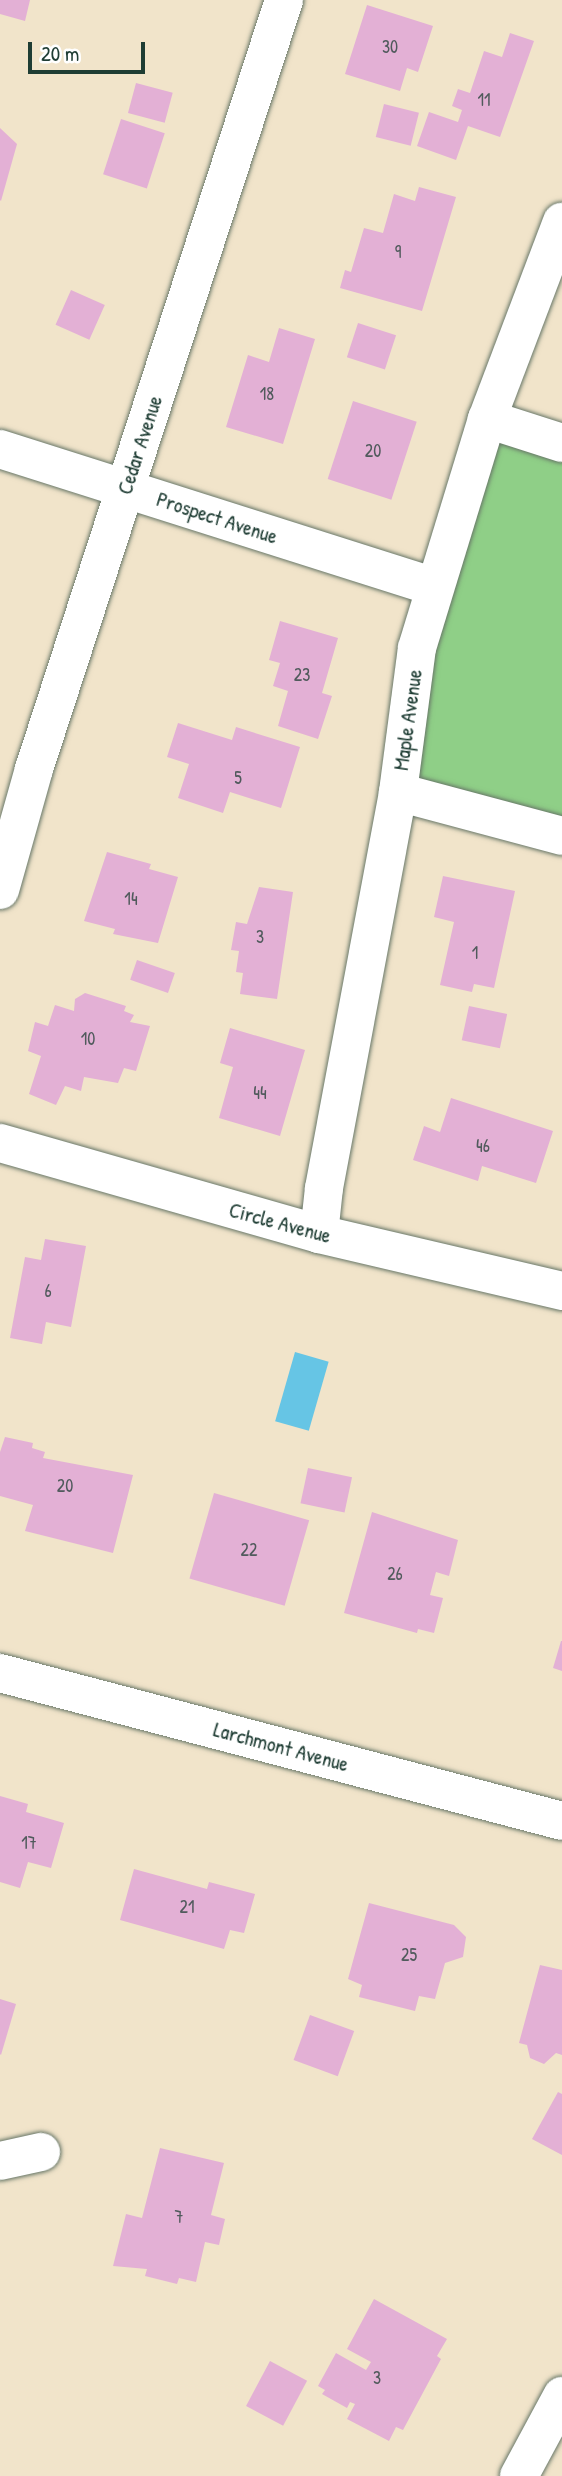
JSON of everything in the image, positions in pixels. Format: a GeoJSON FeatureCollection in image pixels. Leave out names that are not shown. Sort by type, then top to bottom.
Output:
{"type":"FeatureCollection","features":[{"type":"Feature","properties":{"kind":"street","name":"Cedar Avenue"},"geometry":{"type":"LineString","coordinates":[[0,890],[34,769],[285,0]]}},
{"type":"Feature","properties":{"kind":"street","name":"Maple Avenue"},"geometry":{"type":"LineString","coordinates":[[319,1234],[324,1188],[398,792],[417,648],[487,419],[562,222]]}},
{"type":"Feature","properties":{"kind":"street"},"geometry":{"type":"LineString","coordinates":[[487,419],[562,443]]}},
{"type":"Feature","properties":{"kind":"street","name":"Prospect Avenue"},"geometry":{"type":"LineString","coordinates":[[0,449],[434,587]]}},
{"type":"Feature","properties":{"kind":"street"},"geometry":{"type":"LineString","coordinates":[[398,792],[562,836]]}},
{"type":"Feature","properties":{"kind":"street","name":"Circle Avenue"},"geometry":{"type":"LineString","coordinates":[[0,1143],[319,1234],[562,1292]]}},
{"type":"Feature","properties":{"kind":"street","name":"Larchmont Avenue"},"geometry":{"type":"LineString","coordinates":[[0,1673],[562,1821]]}},
{"type":"Feature","properties":{"kind":"street"},"geometry":{"type":"LineString","coordinates":[[0,2161],[41,2152]]}},
{"type":"Feature","properties":{"kind":"street"},"geometry":{"type":"LineString","coordinates":[[519,2476],[562,2396]]}},
{"type":"Feature","properties":{"kind":"green space"},"geometry":{"type":"Polygon","coordinates":[[[498,433],[562,454],[562,824],[408,784],[432,637],[498,433]]]}},
{"type":"Feature","properties":{"kind":"water"},"geometry":{"type":"Polygon","coordinates":[[[295,1352],[329,1362],[309,1431],[275,1421],[295,1352]]]}},
{"type":"Feature","properties":{"kind":"building"},"geometry":{"type":"Polygon","coordinates":[[[0,0],[30,0],[25,21],[0,14],[0,0]]]}},
{"type":"Feature","properties":{"kind":"building"},"geometry":{"type":"Polygon","coordinates":[[[367,5],[433,26],[418,72],[407,68],[400,91],[345,74],[367,5]]]}},
{"type":"Feature","properties":{"kind":"building"},"geometry":{"type":"Polygon","coordinates":[[[510,33],[534,41],[500,137],[468,126],[456,160],[417,146],[429,112],[458,122],[462,110],[452,106],[458,89],[470,93],[484,51],[502,57],[510,33]]]}},
{"type":"Feature","properties":{"kind":"building"},"geometry":{"type":"Polygon","coordinates":[[[136,83],[173,93],[165,123],[128,113],[136,83]]]}},
{"type":"Feature","properties":{"kind":"building"},"geometry":{"type":"Polygon","coordinates":[[[384,104],[419,113],[411,146],[376,137],[384,104]]]}},
{"type":"Feature","properties":{"kind":"building"},"geometry":{"type":"Polygon","coordinates":[[[121,119],[165,133],[147,188],[103,174],[121,119]]]}},
{"type":"Feature","properties":{"kind":"building"},"geometry":{"type":"Polygon","coordinates":[[[0,128],[17,144],[1,201],[0,200],[0,128]]]}},
{"type":"Feature","properties":{"kind":"building"},"geometry":{"type":"Polygon","coordinates":[[[419,187],[456,197],[422,311],[340,288],[345,270],[351,272],[364,228],[383,233],[394,194],[415,201],[419,187]]]}},
{"type":"Feature","properties":{"kind":"building"},"geometry":{"type":"Polygon","coordinates":[[[71,290],[105,305],[89,340],[56,325],[71,290]]]}},
{"type":"Feature","properties":{"kind":"building"},"geometry":{"type":"Polygon","coordinates":[[[358,323],[396,335],[385,370],[347,357],[358,323]]]}},
{"type":"Feature","properties":{"kind":"building"},"geometry":{"type":"Polygon","coordinates":[[[279,328],[315,339],[283,444],[226,427],[248,355],[269,362],[279,328]]]}},
{"type":"Feature","properties":{"kind":"building"},"geometry":{"type":"Polygon","coordinates":[[[353,401],[417,422],[391,500],[328,479],[353,401]]]}},
{"type":"Feature","properties":{"kind":"building"},"geometry":{"type":"Polygon","coordinates":[[[280,621],[338,638],[322,693],[332,696],[318,739],[278,726],[288,691],[273,686],[280,663],[269,660],[280,621]]]}},
{"type":"Feature","properties":{"kind":"building"},"geometry":{"type":"Polygon","coordinates":[[[178,723],[232,740],[236,727],[300,747],[281,808],[230,792],[223,813],[178,798],[189,764],[167,757],[178,723]]]}},
{"type":"Feature","properties":{"kind":"building"},"geometry":{"type":"Polygon","coordinates":[[[107,852],[151,864],[149,869],[178,877],[158,943],[113,934],[115,929],[84,921],[107,852]]]}},
{"type":"Feature","properties":{"kind":"building"},"geometry":{"type":"Polygon","coordinates":[[[443,876],[515,891],[494,988],[474,984],[472,992],[440,985],[454,922],[434,917],[443,876]]]}},
{"type":"Feature","properties":{"kind":"building"},"geometry":{"type":"Polygon","coordinates":[[[259,887],[293,892],[277,999],[240,994],[243,973],[236,972],[239,951],[231,950],[236,922],[247,924],[259,887]]]}},
{"type":"Feature","properties":{"kind":"building"},"geometry":{"type":"Polygon","coordinates":[[[137,960],[175,973],[168,993],[130,980],[137,960]]]}},
{"type":"Feature","properties":{"kind":"building"},"geometry":{"type":"Polygon","coordinates":[[[85,993],[126,1006],[124,1011],[134,1015],[130,1022],[150,1026],[136,1071],[124,1068],[118,1083],[84,1077],[81,1091],[65,1086],[56,1105],[29,1094],[41,1056],[28,1051],[35,1022],[48,1026],[55,1005],[74,1011],[75,999],[85,993]]]}},
{"type":"Feature","properties":{"kind":"building"},"geometry":{"type":"Polygon","coordinates":[[[469,1006],[507,1014],[500,1048],[462,1040],[469,1006]]]}},
{"type":"Feature","properties":{"kind":"building"},"geometry":{"type":"Polygon","coordinates":[[[230,1028],[305,1050],[280,1136],[219,1118],[233,1067],[220,1063],[230,1028]]]}},
{"type":"Feature","properties":{"kind":"building"},"geometry":{"type":"Polygon","coordinates":[[[451,1098],[553,1131],[536,1183],[482,1166],[478,1181],[413,1160],[424,1126],[440,1132],[451,1098]]]}},
{"type":"Feature","properties":{"kind":"building"},"geometry":{"type":"Polygon","coordinates":[[[45,1239],[86,1246],[71,1327],[46,1322],[42,1344],[10,1338],[25,1257],[41,1260],[45,1239]]]}},
{"type":"Feature","properties":{"kind":"building"},"geometry":{"type":"Polygon","coordinates":[[[5,1437],[33,1443],[32,1448],[45,1452],[43,1458],[133,1475],[113,1553],[25,1531],[33,1505],[0,1496],[0,1452],[5,1437]]]}},
{"type":"Feature","properties":{"kind":"building"},"geometry":{"type":"Polygon","coordinates":[[[308,1468],[352,1477],[345,1513],[301,1503],[308,1468]]]}},
{"type":"Feature","properties":{"kind":"building"},"geometry":{"type":"Polygon","coordinates":[[[214,1493],[309,1520],[285,1606],[189,1579],[214,1493]]]}},
{"type":"Feature","properties":{"kind":"building"},"geometry":{"type":"Polygon","coordinates":[[[372,1512],[458,1540],[449,1576],[436,1572],[430,1595],[443,1598],[434,1633],[418,1629],[417,1633],[344,1613],[372,1512]]]}},
{"type":"Feature","properties":{"kind":"building"},"geometry":{"type":"Polygon","coordinates":[[[562,1641],[562,1671],[553,1668],[562,1641]]]}},
{"type":"Feature","properties":{"kind":"building"},"geometry":{"type":"Polygon","coordinates":[[[0,1796],[28,1804],[26,1812],[64,1823],[51,1868],[28,1862],[20,1888],[0,1882],[0,1796]]]}},
{"type":"Feature","properties":{"kind":"building"},"geometry":{"type":"Polygon","coordinates":[[[134,1869],[207,1889],[209,1882],[255,1894],[244,1933],[230,1930],[224,1949],[120,1920],[134,1869]]]}},
{"type":"Feature","properties":{"kind":"building"},"geometry":{"type":"Polygon","coordinates":[[[369,1903],[454,1925],[466,1937],[463,1957],[445,1963],[435,1999],[419,1996],[415,2011],[359,1997],[362,1985],[348,1979],[369,1903]]]}},
{"type":"Feature","properties":{"kind":"building"},"geometry":{"type":"Polygon","coordinates":[[[540,1965],[562,1970],[562,2055],[556,2053],[544,2064],[530,2058],[527,2045],[519,2043],[540,1965]]]}},
{"type":"Feature","properties":{"kind":"building"},"geometry":{"type":"Polygon","coordinates":[[[0,1999],[16,2004],[1,2055],[0,2054],[0,1999]]]}},
{"type":"Feature","properties":{"kind":"building"},"geometry":{"type":"Polygon","coordinates":[[[310,2015],[354,2031],[338,2076],[294,2060],[310,2015]]]}},
{"type":"Feature","properties":{"kind":"building"},"geometry":{"type":"Polygon","coordinates":[[[558,2092],[562,2094],[562,2155],[532,2139],[558,2092]]]}},
{"type":"Feature","properties":{"kind":"building"},"geometry":{"type":"Polygon","coordinates":[[[160,2148],[224,2163],[211,2215],[225,2219],[219,2245],[205,2242],[196,2282],[179,2278],[177,2284],[145,2276],[147,2269],[113,2266],[126,2214],[142,2218],[160,2148]]]}},
{"type":"Feature","properties":{"kind":"building"},"geometry":{"type":"Polygon","coordinates":[[[374,2299],[447,2339],[437,2356],[441,2359],[403,2430],[396,2427],[389,2441],[347,2419],[355,2404],[350,2402],[347,2408],[322,2394],[325,2390],[318,2386],[336,2353],[366,2370],[371,2362],[347,2349],[374,2299]]]}},
{"type":"Feature","properties":{"kind":"building"},"geometry":{"type":"Polygon","coordinates":[[[270,2361],[307,2381],[283,2426],[246,2406],[270,2361]]]}}]}
